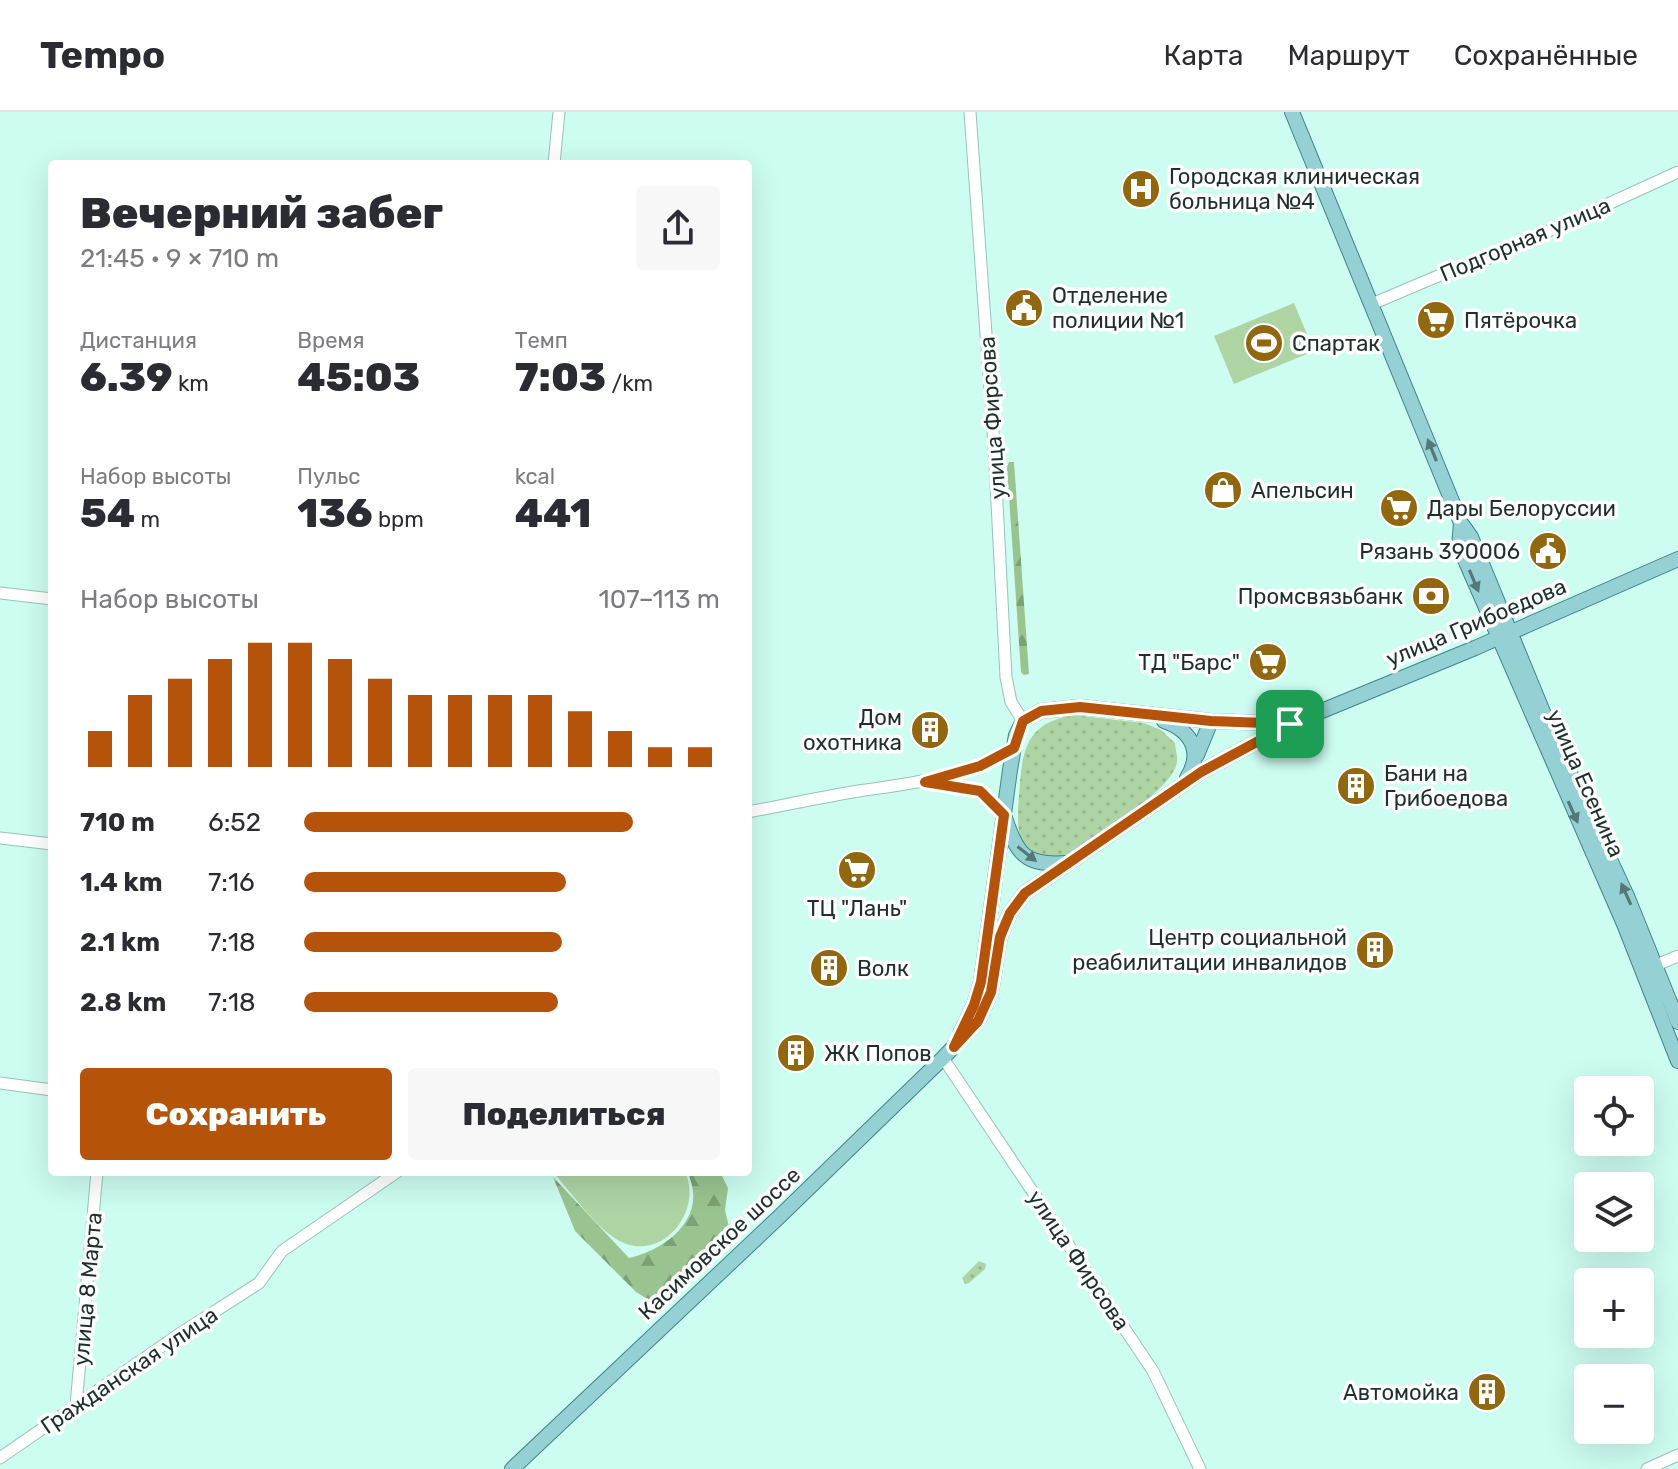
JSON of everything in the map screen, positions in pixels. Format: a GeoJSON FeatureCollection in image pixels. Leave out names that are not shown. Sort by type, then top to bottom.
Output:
{"type":"FeatureCollection","features":[{"type":"Feature","properties":{"kind":"main road","name":"улица Есенина"},"geometry":{"type":"LineString","coordinates":[[1292,112],[1461,523],[1471,537],[1505,635],[1627,896],[1678,1061]]}},
{"type":"Feature","properties":{"kind":"main road","name":"улица Грибоедова"},"geometry":{"type":"LineString","coordinates":[[1290,724],[1678,559]]}},
{"type":"Feature","properties":{"kind":"main road"},"geometry":{"type":"LineString","coordinates":[[1023,721],[1041,711],[1080,707],[1211,721],[1290,724]]}},
{"type":"Feature","properties":{"kind":"main road"},"geometry":{"type":"LineString","coordinates":[[1145,714],[1177,726],[1190,739],[1197,755]]}},
{"type":"Feature","properties":{"kind":"main road","name":"Касимовское шоссе"},"geometry":{"type":"LineString","coordinates":[[949,1053],[974,1005],[981,982],[1014,748],[1023,721]]}},
{"type":"Feature","properties":{"kind":"main road"},"geometry":{"type":"LineString","coordinates":[[1185,783],[1211,721]]}},
{"type":"Feature","properties":{"kind":"main road","name":"Касимовское шоссе"},"geometry":{"type":"LineString","coordinates":[[512,1469],[949,1053],[978,1021],[991,992],[1000,937],[1010,913],[1025,893],[1201,772],[1290,724]]}},
{"type":"Feature","properties":{"kind":"main road"},"geometry":{"type":"LineString","coordinates":[[1004,815],[1013,842],[1026,858],[1044,865],[1070,862]]}},
{"type":"Feature","properties":{"kind":"main road","name":"улица Есенина"},"geometry":{"type":"LineString","coordinates":[[1648,969],[1678,1022]]}},
{"type":"Feature","properties":{"kind":"street"},"geometry":{"type":"LineString","coordinates":[[554,160],[559,112]]}},
{"type":"Feature","properties":{"kind":"street","name":"улица Фирсова"},"geometry":{"type":"LineString","coordinates":[[970,112],[994,445],[1006,677],[1011,702],[1023,721]]}},
{"type":"Feature","properties":{"kind":"street","name":"Подгорная улица"},"geometry":{"type":"LineString","coordinates":[[1372,304],[1492,257],[1678,172]]}},
{"type":"Feature","properties":{"kind":"street"},"geometry":{"type":"LineString","coordinates":[[0,593],[48,599]]}},
{"type":"Feature","properties":{"kind":"street"},"geometry":{"type":"LineString","coordinates":[[752,811],[857,791],[925,782],[980,766],[1014,748]]}},
{"type":"Feature","properties":{"kind":"street"},"geometry":{"type":"LineString","coordinates":[[1197,755],[1201,772]]}},
{"type":"Feature","properties":{"kind":"street"},"geometry":{"type":"LineString","coordinates":[[925,782],[980,791],[1004,815]]}},
{"type":"Feature","properties":{"kind":"street"},"geometry":{"type":"LineString","coordinates":[[0,838],[48,844]]}},
{"type":"Feature","properties":{"kind":"street"},"geometry":{"type":"LineString","coordinates":[[1648,969],[1678,956]]}},
{"type":"Feature","properties":{"kind":"street","name":"улица Фирсова"},"geometry":{"type":"LineString","coordinates":[[949,1053],[1153,1371],[1200,1469]]}},
{"type":"Feature","properties":{"kind":"street"},"geometry":{"type":"LineString","coordinates":[[0,1083],[48,1089]]}},
{"type":"Feature","properties":{"kind":"street","name":"улица 8 Марта"},"geometry":{"type":"LineString","coordinates":[[76,1405],[97,1176]]}},
{"type":"Feature","properties":{"kind":"street","name":"Гражданская улица"},"geometry":{"type":"LineString","coordinates":[[0,1458],[259,1283],[282,1251],[391,1176]]}},
{"type":"Feature","properties":{"kind":"street"},"geometry":{"type":"LineString","coordinates":[[1647,1469],[1678,1455]]}},
{"type":"Feature","properties":{"kind":"green space","name":"Спартак"},"geometry":{"type":"Polygon","coordinates":[[[1294,303],[1314,351],[1234,384],[1214,336],[1294,303]]]}},
{"type":"Feature","properties":{"kind":"green space"},"geometry":{"type":"Polygon","coordinates":[[[1009,462],[1014,462],[1029,674],[1024,675],[1021,672],[1009,462]]]}},
{"type":"Feature","properties":{"kind":"green space"},"geometry":{"type":"Polygon","coordinates":[[[1072,715],[1144,723],[1161,730],[1175,743],[1177,762],[1162,786],[1112,825],[1068,854],[1038,857],[1029,852],[1019,834],[1023,760],[1028,743],[1038,730],[1050,722],[1072,715]]]}},
{"type":"Feature","properties":{"kind":"green space"},"geometry":{"type":"Polygon","coordinates":[[[556,1176],[686,1176],[689,1201],[684,1215],[677,1228],[653,1244],[639,1246],[624,1243],[605,1231],[556,1176]]]}},
{"type":"Feature","properties":{"kind":"green space"},"geometry":{"type":"Polygon","coordinates":[[[688,1176],[722,1176],[728,1188],[725,1210],[730,1231],[654,1303],[636,1292],[575,1231],[553,1177],[629,1258],[658,1247],[681,1228],[693,1202],[688,1176]]]}},
{"type":"Feature","properties":{"kind":"green space"},"geometry":{"type":"Polygon","coordinates":[[[979,1261],[986,1264],[985,1269],[965,1284],[962,1278],[979,1261]]]}},
{"type":"Feature","properties":{"kind":"place","name":"Городская клиническая больница №4"},"geometry":{"type":"Point","coordinates":[1141,189]}},
{"type":"Feature","properties":{"kind":"place","name":"Отделение полиции №1"},"geometry":{"type":"Point","coordinates":[1024,308]}},
{"type":"Feature","properties":{"kind":"place","name":"Пятёрочка"},"geometry":{"type":"Point","coordinates":[1436,320]}},
{"type":"Feature","properties":{"kind":"place","name":"Спартак"},"geometry":{"type":"Point","coordinates":[1264,343]}},
{"type":"Feature","properties":{"kind":"place","name":"Апельсин"},"geometry":{"type":"Point","coordinates":[1223,490]}},
{"type":"Feature","properties":{"kind":"place","name":"Дары Белоруссии"},"geometry":{"type":"Point","coordinates":[1399,508]}},
{"type":"Feature","properties":{"kind":"place","name":"Рязань 390006"},"geometry":{"type":"Point","coordinates":[1548,551]}},
{"type":"Feature","properties":{"kind":"place","name":"Промсвязьбанк"},"geometry":{"type":"Point","coordinates":[1431,596]}},
{"type":"Feature","properties":{"kind":"place","name":"ТД \"Барс\""},"geometry":{"type":"Point","coordinates":[1268,662]}},
{"type":"Feature","properties":{"kind":"place","name":"Дом охотника"},"geometry":{"type":"Point","coordinates":[930,730]}},
{"type":"Feature","properties":{"kind":"place","name":"Бани на Грибоедова"},"geometry":{"type":"Point","coordinates":[1356,786]}},
{"type":"Feature","properties":{"kind":"place","name":"ТЦ \"Лань\""},"geometry":{"type":"Point","coordinates":[857,870]}},
{"type":"Feature","properties":{"kind":"place","name":"Центр социальной реабилитации инвалидов"},"geometry":{"type":"Point","coordinates":[1375,950]}},
{"type":"Feature","properties":{"kind":"place","name":"Волк"},"geometry":{"type":"Point","coordinates":[829,968]}},
{"type":"Feature","properties":{"kind":"place","name":"ЖК Попов"},"geometry":{"type":"Point","coordinates":[796,1053]}},
{"type":"Feature","properties":{"kind":"place","name":"Автомойка"},"geometry":{"type":"Point","coordinates":[1487,1392]}},
{"type":"Feature","properties":{"kind":"route"},"geometry":{"type":"LineString","coordinates":[[1080,707],[1211,721],[1290,724],[1201,772],[1025,893],[1010,913],[1000,937],[991,992],[978,1021],[954,1047],[981,982],[1004,815],[985,793],[925,782],[995,760],[1014,748],[1023,721],[1041,711],[1080,707]]}}]}
